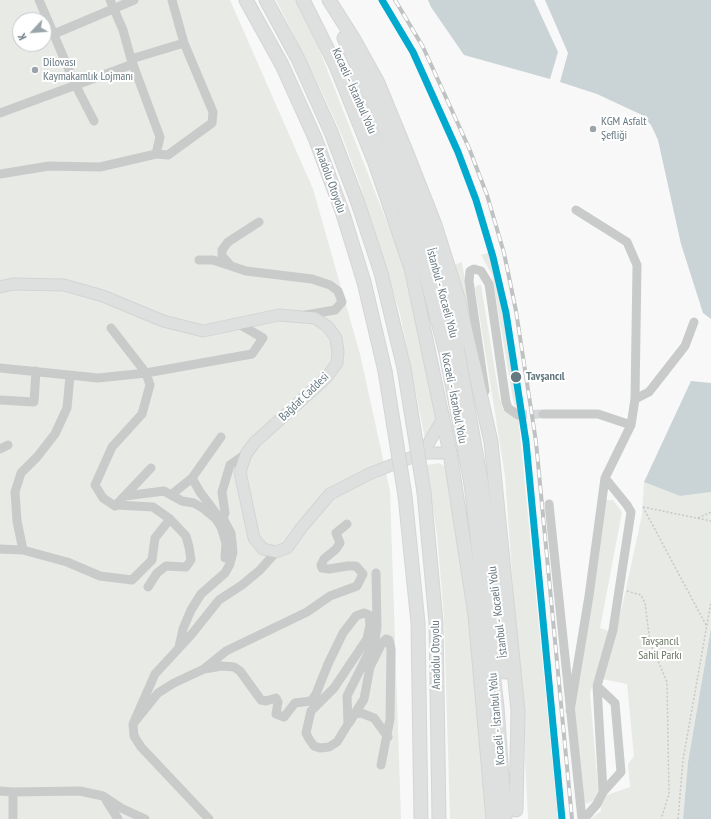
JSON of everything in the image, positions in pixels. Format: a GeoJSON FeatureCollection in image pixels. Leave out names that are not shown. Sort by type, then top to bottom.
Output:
{"type":"FeatureCollection","features":[{"type":"Feature","properties":{"kind":"highway","name":"Anadolu Otoyolu"},"geometry":{"type":"LineString","coordinates":[[246,0],[282,65],[317,145],[342,214],[364,282],[385,371],[405,496],[418,622],[421,819]]}},
{"type":"Feature","properties":{"kind":"highway","name":"Anadolu Otoyolu"},"geometry":{"type":"LineString","coordinates":[[266,0],[312,88],[331,132],[358,203],[381,273],[404,368],[424,492],[436,622],[439,819]]}},
{"type":"Feature","properties":{"kind":"highway"},"geometry":{"type":"LineString","coordinates":[[303,0],[336,66],[375,163],[411,268],[450,453],[475,615],[493,819]]}},
{"type":"Feature","properties":{"kind":"highway","name":"Kocaeli - İstanbul Yolu"},"geometry":{"type":"LineString","coordinates":[[310,0],[362,104],[404,207],[451,350]]}},
{"type":"Feature","properties":{"kind":"highway","name":"İstanbul - Kocaeli Yolu"},"geometry":{"type":"LineString","coordinates":[[324,0],[373,99],[416,203],[437,267],[476,482],[510,707],[516,815]]}},
{"type":"Feature","properties":{"kind":"highway"},"geometry":{"type":"LineString","coordinates":[[329,0],[353,38],[378,83],[406,151],[435,225],[479,372],[491,442],[518,711],[516,815]]}},
{"type":"Feature","properties":{"kind":"highway"},"geometry":{"type":"LineString","coordinates":[[442,420],[443,385],[448,379],[479,372]]}},
{"type":"Feature","properties":{"kind":"highway"},"geometry":{"type":"LineString","coordinates":[[450,453],[461,456],[480,454],[491,442]]}},
{"type":"Feature","properties":{"kind":"highway","name":"Kocaeli - İstanbul Yolu"},"geometry":{"type":"LineString","coordinates":[[476,482],[497,707],[505,819]]}},
{"type":"Feature","properties":{"kind":"main road","name":"Bağdat Caddesi"},"geometry":{"type":"LineString","coordinates":[[0,287],[13,284],[64,285],[103,296],[163,321],[203,331],[279,315],[315,318],[328,327],[336,338],[338,352],[337,364],[326,378],[256,442],[246,454],[240,472],[254,538],[263,549],[276,552]]}},
{"type":"Feature","properties":{"kind":"main road"},"geometry":{"type":"LineString","coordinates":[[423,453],[442,420]]}},
{"type":"Feature","properties":{"kind":"main road"},"geometry":{"type":"LineString","coordinates":[[276,552],[287,548],[330,494],[371,473],[423,453],[450,453]]}},
{"type":"Feature","properties":{"kind":"street"},"geometry":{"type":"LineString","coordinates":[[39,0],[75,84],[94,121]]}},
{"type":"Feature","properties":{"kind":"street"},"geometry":{"type":"LineString","coordinates":[[54,34],[112,4],[134,0]]}},
{"type":"Feature","properties":{"kind":"street"},"geometry":{"type":"LineString","coordinates":[[0,174],[49,166],[100,167],[156,154],[168,155],[212,124],[213,112],[184,44],[172,0]]}},
{"type":"Feature","properties":{"kind":"street"},"geometry":{"type":"LineString","coordinates":[[112,4],[124,30],[132,62],[160,137],[156,154]]}},
{"type":"Feature","properties":{"kind":"street"},"geometry":{"type":"LineString","coordinates":[[1,112],[132,62],[184,44]]}},
{"type":"Feature","properties":{"kind":"street"},"geometry":{"type":"LineString","coordinates":[[570,711],[589,596],[605,478],[631,425],[635,400],[637,265],[627,242],[576,210]]}},
{"type":"Feature","properties":{"kind":"street"},"geometry":{"type":"LineString","coordinates":[[232,267],[222,256],[222,250],[228,242],[259,222]]}},
{"type":"Feature","properties":{"kind":"street"},"geometry":{"type":"LineString","coordinates":[[199,260],[213,260],[246,271],[312,279],[330,285],[338,292],[342,302],[336,310],[301,317]]}},
{"type":"Feature","properties":{"kind":"street"},"geometry":{"type":"LineString","coordinates":[[479,372],[469,280],[470,271],[474,269],[481,271],[490,284],[506,402],[508,408],[518,415]]}},
{"type":"Feature","properties":{"kind":"street"},"geometry":{"type":"LineString","coordinates":[[635,400],[649,392],[685,346],[694,322]]}},
{"type":"Feature","properties":{"kind":"street"},"geometry":{"type":"LineString","coordinates":[[0,368],[98,378],[146,373],[252,354],[263,338],[239,324]]}},
{"type":"Feature","properties":{"kind":"street"},"geometry":{"type":"LineString","coordinates":[[111,328],[146,373],[150,385],[142,414],[112,447],[95,485],[103,498],[115,506],[153,507],[170,519],[186,536],[190,547],[191,560],[186,567],[166,566],[157,573],[148,586]]}},
{"type":"Feature","properties":{"kind":"street"},"geometry":{"type":"LineString","coordinates":[[0,400],[34,402],[36,371]]}},
{"type":"Feature","properties":{"kind":"street"},"geometry":{"type":"LineString","coordinates":[[23,550],[17,521],[15,492],[20,473],[38,457],[58,428],[67,408],[70,376]]}},
{"type":"Feature","properties":{"kind":"street"},"geometry":{"type":"LineString","coordinates":[[543,414],[598,414],[631,425]]}},
{"type":"Feature","properties":{"kind":"street"},"geometry":{"type":"LineString","coordinates":[[171,495],[192,478],[221,437]]}},
{"type":"Feature","properties":{"kind":"street"},"geometry":{"type":"LineString","coordinates":[[223,518],[225,513],[222,492],[230,465],[246,454]]}},
{"type":"Feature","properties":{"kind":"street"},"geometry":{"type":"LineString","coordinates":[[117,505],[151,468]]}},
{"type":"Feature","properties":{"kind":"street"},"geometry":{"type":"LineString","coordinates":[[178,649],[183,629],[191,610],[201,594],[225,573],[230,564],[233,552],[231,533],[223,518],[218,516],[200,492],[192,478]]}},
{"type":"Feature","properties":{"kind":"street"},"geometry":{"type":"LineString","coordinates":[[603,792],[597,686],[613,630],[631,512],[605,478]]}},
{"type":"Feature","properties":{"kind":"street"},"geometry":{"type":"LineString","coordinates":[[125,496],[164,491],[182,501],[194,503],[204,509],[216,519],[221,527],[226,543],[225,558]]}},
{"type":"Feature","properties":{"kind":"street"},"geometry":{"type":"LineString","coordinates":[[549,504],[570,711],[583,819]]}},
{"type":"Feature","properties":{"kind":"street"},"geometry":{"type":"LineString","coordinates":[[0,549],[23,550],[67,562],[100,576],[132,580],[152,560],[155,538],[170,519]]}},
{"type":"Feature","properties":{"kind":"street"},"geometry":{"type":"LineString","coordinates":[[133,724],[145,712],[158,693],[174,682],[204,668],[213,660],[233,647],[307,612],[330,596],[357,586],[363,574],[356,566],[329,569],[322,568],[321,565],[324,559],[336,549],[340,543],[336,533],[347,524]]}},
{"type":"Feature","properties":{"kind":"street"},"geometry":{"type":"LineString","coordinates":[[209,819],[141,747],[134,736],[133,724],[155,674],[219,600],[254,575],[276,552]]}},
{"type":"Feature","properties":{"kind":"street"},"geometry":{"type":"LineString","coordinates":[[348,724],[347,696],[375,640],[377,627],[376,573]]}},
{"type":"Feature","properties":{"kind":"street"},"geometry":{"type":"LineString","coordinates":[[204,668],[222,666],[234,667],[240,671],[261,700],[266,701],[276,698],[278,702],[276,714],[284,717],[295,703],[311,701],[316,694],[343,633],[356,616],[364,612],[369,615],[370,625],[367,639],[334,688],[311,711],[306,733],[314,746],[320,748],[329,747],[337,742],[364,699],[370,667],[381,645],[386,639],[389,640],[391,656],[390,719],[388,737],[381,766]]}},
{"type":"Feature","properties":{"kind":"street"},"geometry":{"type":"LineString","coordinates":[[583,819],[597,804],[603,792],[621,772],[615,703],[597,686]]}},
{"type":"Feature","properties":{"kind":"street"},"geometry":{"type":"LineString","coordinates":[[354,714],[361,713],[374,718],[388,737]]}},
{"type":"Feature","properties":{"kind":"street"},"geometry":{"type":"LineString","coordinates":[[0,790],[13,792],[80,791],[103,796],[121,808],[145,819]]}},
{"type":"Feature","properties":{"kind":"street"},"geometry":{"type":"LineString","coordinates":[[13,792],[13,819]]}},
{"type":"Feature","properties":{"kind":"street"},"geometry":{"type":"LineString","coordinates":[[103,796],[118,819]]}},
{"type":"Feature","properties":{"kind":"street"},"geometry":{"type":"LineString","coordinates":[[580,803],[587,808],[597,804]]}},
{"type":"Feature","properties":{"kind":"path"},"geometry":{"type":"LineString","coordinates":[[706,626],[643,507],[711,521]]}},
{"type":"Feature","properties":{"kind":"path"},"geometry":{"type":"LineString","coordinates":[[698,518],[711,512]]}},
{"type":"Feature","properties":{"kind":"path"},"geometry":{"type":"LineString","coordinates":[[625,591],[641,595],[645,603],[650,642],[667,682],[669,794],[661,819]]}},
{"type":"Feature","properties":{"kind":"path"},"geometry":{"type":"LineString","coordinates":[[678,819],[683,760],[711,602]]}},
{"type":"Feature","properties":{"kind":"green space"},"geometry":{"type":"Polygon","coordinates":[[[0,0],[230,0],[313,189],[360,354],[390,491],[401,819],[0,819],[0,0]]]}},
{"type":"Feature","properties":{"kind":"green space"},"geometry":{"type":"Polygon","coordinates":[[[276,0],[299,0],[303,8],[408,276],[437,421],[426,444],[400,314],[360,184],[342,136],[321,90],[276,0]]]}},
{"type":"Feature","properties":{"kind":"green space"},"geometry":{"type":"Polygon","coordinates":[[[490,252],[508,340],[518,415],[513,399],[492,275],[481,255],[490,252]]]}},
{"type":"Feature","properties":{"kind":"green space"},"geometry":{"type":"Polygon","coordinates":[[[462,262],[475,344],[454,265],[462,262]]]}},
{"type":"Feature","properties":{"kind":"green space"},"geometry":{"type":"Polygon","coordinates":[[[478,285],[481,285],[499,395],[503,410],[518,415],[558,819],[528,819],[524,740],[505,476],[475,288],[478,285]]]}},
{"type":"Feature","properties":{"kind":"green space"},"geometry":{"type":"Polygon","coordinates":[[[439,463],[446,467],[472,618],[489,819],[450,819],[444,617],[437,535],[427,465],[439,463]]]}},
{"type":"Feature","properties":{"kind":"green space","name":"Tavşancıl Sahil Parkı"},"geometry":{"type":"Polygon","coordinates":[[[644,482],[680,496],[711,492],[711,628],[688,762],[683,819],[590,819],[601,811],[601,797],[630,787],[628,764],[634,756],[627,684],[602,679],[616,634],[642,515],[644,482]]]}},
{"type":"Feature","properties":{"kind":"green space"},"geometry":{"type":"Polygon","coordinates":[[[604,500],[613,500],[622,512],[600,628],[609,631],[590,693],[598,789],[595,800],[586,804],[583,801],[573,705],[604,500]]]}},
{"type":"Feature","properties":{"kind":"shaded area"},"geometry":{"type":"Polygon","coordinates":[[[428,0],[534,0],[558,52],[550,79],[464,55],[431,7],[428,0]]]}},
{"type":"Feature","properties":{"kind":"shaded area"},"geometry":{"type":"Polygon","coordinates":[[[545,0],[711,0],[711,319],[703,313],[681,244],[658,140],[651,125],[642,115],[597,94],[560,82],[568,53],[545,0]]]}},
{"type":"Feature","properties":{"kind":"shaded area"},"geometry":{"type":"Polygon","coordinates":[[[691,381],[711,383],[711,492],[680,496],[644,482],[691,381]]]}},
{"type":"Feature","properties":{"kind":"shaded area"},"geometry":{"type":"Polygon","coordinates":[[[711,628],[711,819],[683,819],[688,762],[711,628]]]}},
{"type":"Feature","properties":{"kind":"tunnel"},"geometry":{"type":"LineString","coordinates":[[518,415],[543,414]]}},
{"type":"Feature","properties":{"kind":"railway"},"geometry":{"type":"LineString","coordinates":[[395,0],[423,47],[469,148],[487,195],[504,253],[516,311],[536,442],[572,819]]}},
{"type":"Feature","properties":{"kind":"transit line"},"geometry":{"type":"LineString","coordinates":[[382,0],[413,52],[458,152],[476,200],[493,257],[506,313],[526,442],[562,819]]}},
{"type":"Feature","properties":{"kind":"place","name":"Dilovası Kaymakamlık Lojmanı"},"geometry":{"type":"Point","coordinates":[35,70]}},
{"type":"Feature","properties":{"kind":"place","name":"KGM Asfalt Şefliği"},"geometry":{"type":"Point","coordinates":[593,129]}},
{"type":"Feature","properties":{"kind":"place","name":"Tavşancıl"},"geometry":{"type":"Point","coordinates":[516,377]}}]}
